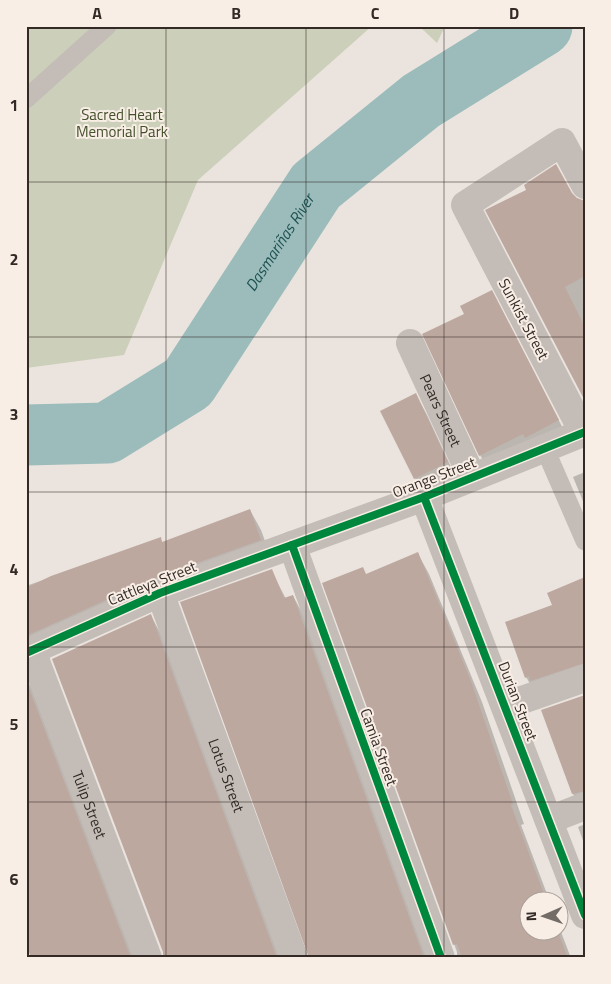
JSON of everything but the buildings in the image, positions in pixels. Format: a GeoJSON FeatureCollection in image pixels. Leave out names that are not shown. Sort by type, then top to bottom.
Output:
{"type":"FeatureCollection","features":[{"type":"Feature","properties":{"kind":"street","name":"Sunkist Street"},"geometry":{"type":"LineString","coordinates":[[584,432],[464,205],[562,142],[585,186]]}},
{"type":"Feature","properties":{"kind":"street","name":"Pears Street"},"geometry":{"type":"LineString","coordinates":[[410,343],[472,477]]}},
{"type":"Feature","properties":{"kind":"street","name":"Orange Street"},"geometry":{"type":"LineString","coordinates":[[292,545],[424,497],[584,432]]}},
{"type":"Feature","properties":{"kind":"street","name":"Durian Street"},"geometry":{"type":"LineString","coordinates":[[424,497],[585,915]]}},
{"type":"Feature","properties":{"kind":"street","name":"Cattleya Street"},"geometry":{"type":"LineString","coordinates":[[29,652],[160,593],[292,545]]}},
{"type":"Feature","properties":{"kind":"street","name":"Camia Street"},"geometry":{"type":"LineString","coordinates":[[292,545],[441,958]]}},
{"type":"Feature","properties":{"kind":"street","name":"Lotus Street"},"geometry":{"type":"LineString","coordinates":[[160,593],[294,958]]}},
{"type":"Feature","properties":{"kind":"street","name":"Tulip Street"},"geometry":{"type":"LineString","coordinates":[[29,652],[148,958]]}},
{"type":"Feature","properties":{"kind":"street"},"geometry":{"type":"LineString","coordinates":[[505,706],[585,678]]}},
{"type":"Feature","properties":{"kind":"street"},"geometry":{"type":"LineString","coordinates":[[548,820],[585,806]]}},
{"type":"Feature","properties":{"kind":"lane"},"geometry":{"type":"LineString","coordinates":[[26,99],[107,26]]}},
{"type":"Feature","properties":{"kind":"lane"},"geometry":{"type":"LineString","coordinates":[[545,449],[585,541]]}},
{"type":"Feature","properties":{"kind":"green space","name":"Sacred Heart Memorial Park"},"geometry":{"type":"Polygon","coordinates":[[[26,26],[372,26],[198,180],[124,355],[26,368],[26,26]]]}},
{"type":"Feature","properties":{"kind":"green space"},"geometry":{"type":"Polygon","coordinates":[[[419,26],[445,26],[437,43],[419,26]]]}},
{"type":"Feature","properties":{"kind":"waterway","name":"Dasmariñas River"},"geometry":{"type":"LineString","coordinates":[[26,435],[107,433],[188,383],[316,186],[421,101],[542,26]]}},
{"type":"Feature","properties":{"kind":"cycle path"},"geometry":{"type":"LineString","coordinates":[[26,653],[160,593],[424,497],[585,432]]}},
{"type":"Feature","properties":{"kind":"cycle path"},"geometry":{"type":"LineString","coordinates":[[424,497],[585,915]]}},
{"type":"Feature","properties":{"kind":"cycle path"},"geometry":{"type":"LineString","coordinates":[[292,545],[441,958]]}}]}
